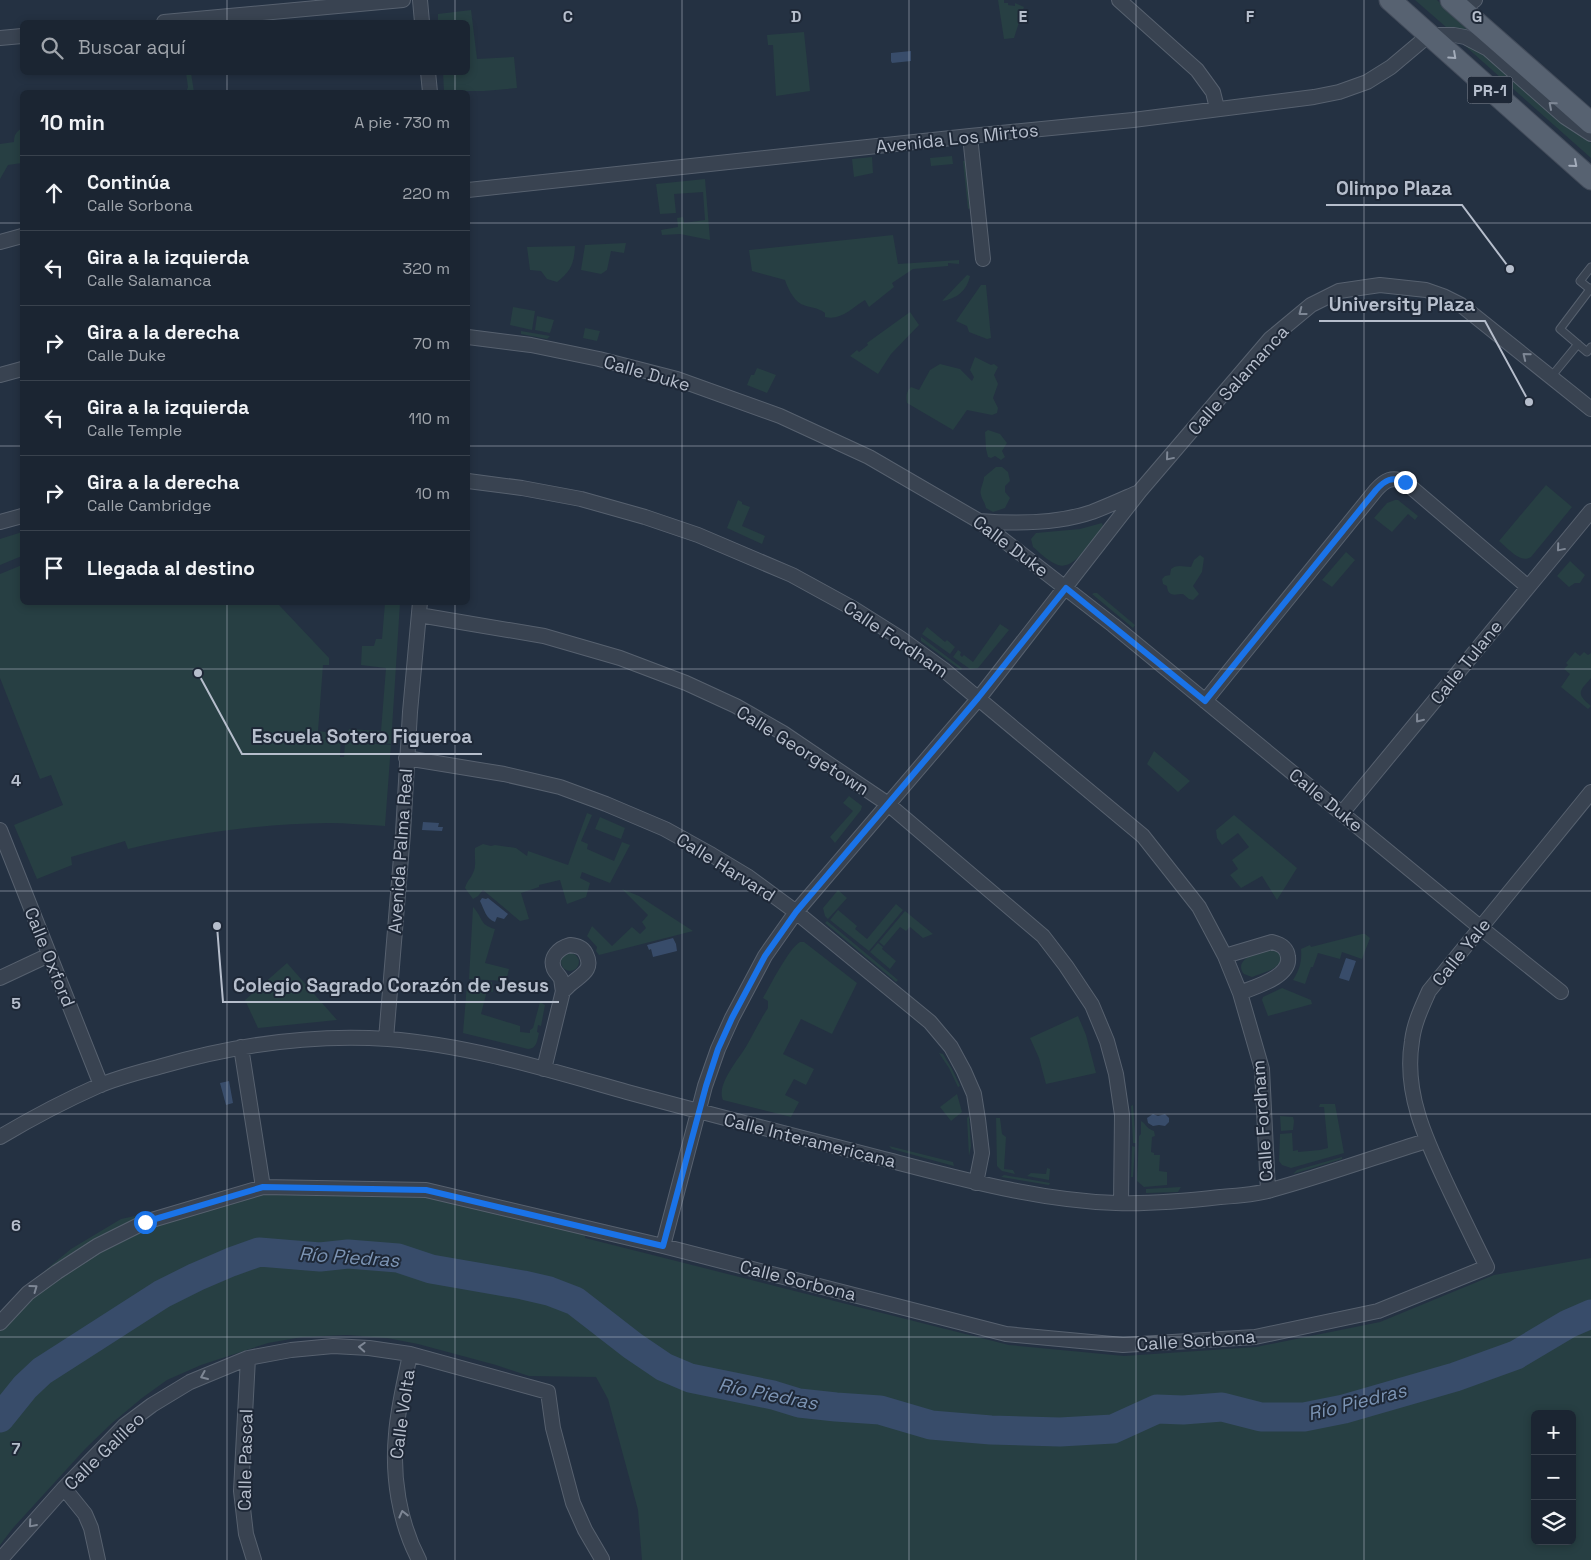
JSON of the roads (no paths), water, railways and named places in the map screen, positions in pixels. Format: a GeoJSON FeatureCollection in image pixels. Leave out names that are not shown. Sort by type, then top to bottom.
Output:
{"type":"FeatureCollection","features":[{"type":"Feature","properties":{"kind":"main road","name":"PR-1"},"geometry":{"type":"LineString","coordinates":[[1390,0],[1591,179]]}},
{"type":"Feature","properties":{"kind":"main road","name":"PR-1"},"geometry":{"type":"LineString","coordinates":[[1463,3],[1591,123]]}},
{"type":"Feature","properties":{"kind":"street"},"geometry":{"type":"LineString","coordinates":[[186,20],[403,0]]}},
{"type":"Feature","properties":{"kind":"street"},"geometry":{"type":"LineString","coordinates":[[420,0],[422,20]]}},
{"type":"Feature","properties":{"kind":"street"},"geometry":{"type":"LineString","coordinates":[[1119,0],[1197,70],[1213,92],[1217,108]]}},
{"type":"Feature","properties":{"kind":"street"},"geometry":{"type":"LineString","coordinates":[[1429,35],[1445,34],[1465,37],[1488,49],[1565,117],[1591,134]]}},
{"type":"Feature","properties":{"kind":"street","name":"Avenida Los Mirtos"},"geometry":{"type":"LineString","coordinates":[[470,190],[1133,120],[1314,97],[1339,92],[1367,82],[1389,69],[1429,35]]}},
{"type":"Feature","properties":{"kind":"street"},"geometry":{"type":"LineString","coordinates":[[0,38],[20,36]]}},
{"type":"Feature","properties":{"kind":"street"},"geometry":{"type":"LineString","coordinates":[[428,75],[430,90]]}},
{"type":"Feature","properties":{"kind":"street"},"geometry":{"type":"LineString","coordinates":[[970,136],[983,259]]}},
{"type":"Feature","properties":{"kind":"street"},"geometry":{"type":"LineString","coordinates":[[0,242],[20,237]]}},
{"type":"Feature","properties":{"kind":"street","name":"Calle Salamanca"},"geometry":{"type":"LineString","coordinates":[[663,1246],[718,1049],[765,956],[796,912],[978,698],[1066,588],[1140,491],[1270,339],[1311,305],[1339,292],[1380,285],[1426,290],[1461,305],[1591,409]]}},
{"type":"Feature","properties":{"kind":"street","name":"Calle Duke"},"geometry":{"type":"LineString","coordinates":[[470,337],[531,345],[599,359],[677,379],[780,416],[869,457],[979,521],[1066,588],[1481,928],[1562,992]]}},
{"type":"Feature","properties":{"kind":"street"},"geometry":{"type":"LineString","coordinates":[[0,375],[20,370]]}},
{"type":"Feature","properties":{"kind":"street"},"geometry":{"type":"LineString","coordinates":[[1205,701],[1376,490],[1382,483],[1390,479],[1398,479],[1405,482],[1528,587]]}},
{"type":"Feature","properties":{"kind":"street","name":"Calle Fordham"},"geometry":{"type":"LineString","coordinates":[[470,481],[522,488],[581,499],[645,517],[698,535],[792,574],[900,638],[944,670],[1143,836],[1199,907],[1240,993],[1262,1070],[1268,1191]]}},
{"type":"Feature","properties":{"kind":"street","name":"Calle Salamanca"},"geometry":{"type":"LineString","coordinates":[[979,521],[1031,522],[1070,518],[1091,512],[1140,491]]}},
{"type":"Feature","properties":{"kind":"street","name":"Calle Tulane"},"geometry":{"type":"LineString","coordinates":[[1342,813],[1591,511]]}},
{"type":"Feature","properties":{"kind":"street"},"geometry":{"type":"LineString","coordinates":[[0,522],[20,517]]}},
{"type":"Feature","properties":{"kind":"street","name":"Avenida Palma Real"},"geometry":{"type":"LineString","coordinates":[[386,1039],[403,833],[406,758],[419,609]]}},
{"type":"Feature","properties":{"kind":"street","name":"Calle Georgetown"},"geometry":{"type":"LineString","coordinates":[[419,609],[544,636],[620,658],[686,683],[736,706],[783,733],[888,804],[1043,936],[1066,966],[1092,1006],[1107,1041],[1116,1074],[1122,1116],[1120,1203]]}},
{"type":"Feature","properties":{"kind":"street","name":"Calle Harvard"},"geometry":{"type":"LineString","coordinates":[[406,758],[504,774],[560,787],[606,804],[665,829],[712,855],[747,876],[796,912],[930,1022],[950,1047],[964,1071],[974,1094],[982,1153],[976,1183]]}},
{"type":"Feature","properties":{"kind":"street","name":"Calle Yale"},"geometry":{"type":"LineString","coordinates":[[1426,1141],[1411,1089],[1410,1063],[1414,1032],[1429,991],[1591,792]]}},
{"type":"Feature","properties":{"kind":"street","name":"Calle Oxford"},"geometry":{"type":"LineString","coordinates":[[0,830],[101,1085]]}},
{"type":"Feature","properties":{"kind":"street"},"geometry":{"type":"LineString","coordinates":[[1224,956],[1272,942],[1286,949],[1288,962],[1285,970],[1279,976],[1240,993]]}},
{"type":"Feature","properties":{"kind":"street"},"geometry":{"type":"LineString","coordinates":[[0,978],[49,954]]}},
{"type":"Feature","properties":{"kind":"street"},"geometry":{"type":"LineString","coordinates":[[544,1069],[563,991]]}},
{"type":"Feature","properties":{"kind":"street","name":"Calle Interamericana"},"geometry":{"type":"LineString","coordinates":[[0,1137],[45,1111],[101,1085],[138,1072],[184,1060],[242,1047],[284,1042],[324,1039],[386,1039],[432,1044],[544,1069],[699,1112],[976,1183],[1050,1197],[1120,1203],[1199,1200],[1268,1191],[1426,1141]]}},
{"type":"Feature","properties":{"kind":"street"},"geometry":{"type":"LineString","coordinates":[[242,1047],[263,1187]]}},
{"type":"Feature","properties":{"kind":"street","name":"Calle Sorbona"},"geometry":{"type":"LineString","coordinates":[[0,1323],[28,1293],[98,1246],[145,1222],[263,1187],[426,1190],[663,1246],[1006,1334],[1123,1345],[1254,1337],[1378,1311],[1487,1266],[1426,1141]]}},
{"type":"Feature","properties":{"kind":"street","name":"Calle Galileo"},"geometry":{"type":"LineString","coordinates":[[0,1560],[64,1488],[124,1426],[152,1405],[190,1382],[248,1358],[292,1350],[333,1346],[369,1348],[410,1354],[548,1392],[553,1428],[573,1503],[585,1530],[602,1559]]}},
{"type":"Feature","properties":{"kind":"street","name":"Calle Volta"},"geometry":{"type":"LineString","coordinates":[[410,1354],[396,1433],[394,1478],[403,1518],[412,1546],[419,1560]]}},
{"type":"Feature","properties":{"kind":"street","name":"Calle Pascal"},"geometry":{"type":"LineString","coordinates":[[248,1358],[240,1492],[246,1534],[254,1560]]}},
{"type":"Feature","properties":{"kind":"street"},"geometry":{"type":"LineString","coordinates":[[64,1488],[85,1514],[91,1528],[98,1560]]}},
{"type":"Feature","properties":{"kind":"lane"},"geometry":{"type":"LineString","coordinates":[[1591,267],[1580,281],[1591,289],[1560,328],[1587,352],[1591,347]]}},
{"type":"Feature","properties":{"kind":"lane"},"geometry":{"type":"LineString","coordinates":[[1551,377],[1578,344]]}},
{"type":"Feature","properties":{"kind":"water"},"geometry":{"type":"Polygon","coordinates":[[[911,51],[911,61],[892,63],[891,53],[911,51]]]}},
{"type":"Feature","properties":{"kind":"water"},"geometry":{"type":"Polygon","coordinates":[[[423,822],[439,823],[438,827],[443,827],[442,831],[422,830],[423,822]]]}},
{"type":"Feature","properties":{"kind":"water"},"geometry":{"type":"Polygon","coordinates":[[[482,898],[488,898],[508,914],[504,919],[497,917],[495,922],[492,921],[489,919],[480,901],[482,898]]]}},
{"type":"Feature","properties":{"kind":"water"},"geometry":{"type":"Polygon","coordinates":[[[673,938],[677,951],[653,957],[651,949],[649,950],[647,945],[673,938]]]}},
{"type":"Feature","properties":{"kind":"water"},"geometry":{"type":"Polygon","coordinates":[[[1346,958],[1356,961],[1349,981],[1339,978],[1346,958]]]}},
{"type":"Feature","properties":{"kind":"water"},"geometry":{"type":"Polygon","coordinates":[[[229,1081],[233,1103],[226,1105],[220,1083],[229,1081]]]}},
{"type":"Feature","properties":{"kind":"water"},"geometry":{"type":"Polygon","coordinates":[[[1153,1114],[1158,1116],[1165,1114],[1169,1118],[1169,1122],[1165,1126],[1153,1126],[1148,1123],[1147,1118],[1153,1114]]]}},
{"type":"Feature","properties":{"kind":"waterway","name":"Río Piedras"},"geometry":{"type":"LineString","coordinates":[[0,1418],[25,1387],[42,1371],[162,1294],[196,1277],[259,1252],[320,1257],[348,1254],[398,1258],[431,1269],[549,1291],[575,1301],[633,1346],[664,1367],[690,1378],[773,1395],[799,1403],[880,1410],[931,1425],[991,1430],[1060,1432],[1113,1429],[1157,1409],[1183,1410],[1222,1407],[1261,1417],[1304,1417],[1344,1409],[1455,1377],[1516,1355],[1568,1324],[1591,1314]]}},
{"type":"Feature","properties":{"kind":"place","name":"Olimpo Plaza"},"geometry":{"type":"Point","coordinates":[1510,269]}},
{"type":"Feature","properties":{"kind":"place","name":"University Plaza"},"geometry":{"type":"Point","coordinates":[1529,402]}},
{"type":"Feature","properties":{"kind":"place","name":"Escuela Sotero Figueroa"},"geometry":{"type":"Point","coordinates":[198,673]}},
{"type":"Feature","properties":{"kind":"place","name":"Colegio Sagrado Corazón de Jesus"},"geometry":{"type":"Point","coordinates":[217,926]}}]}
